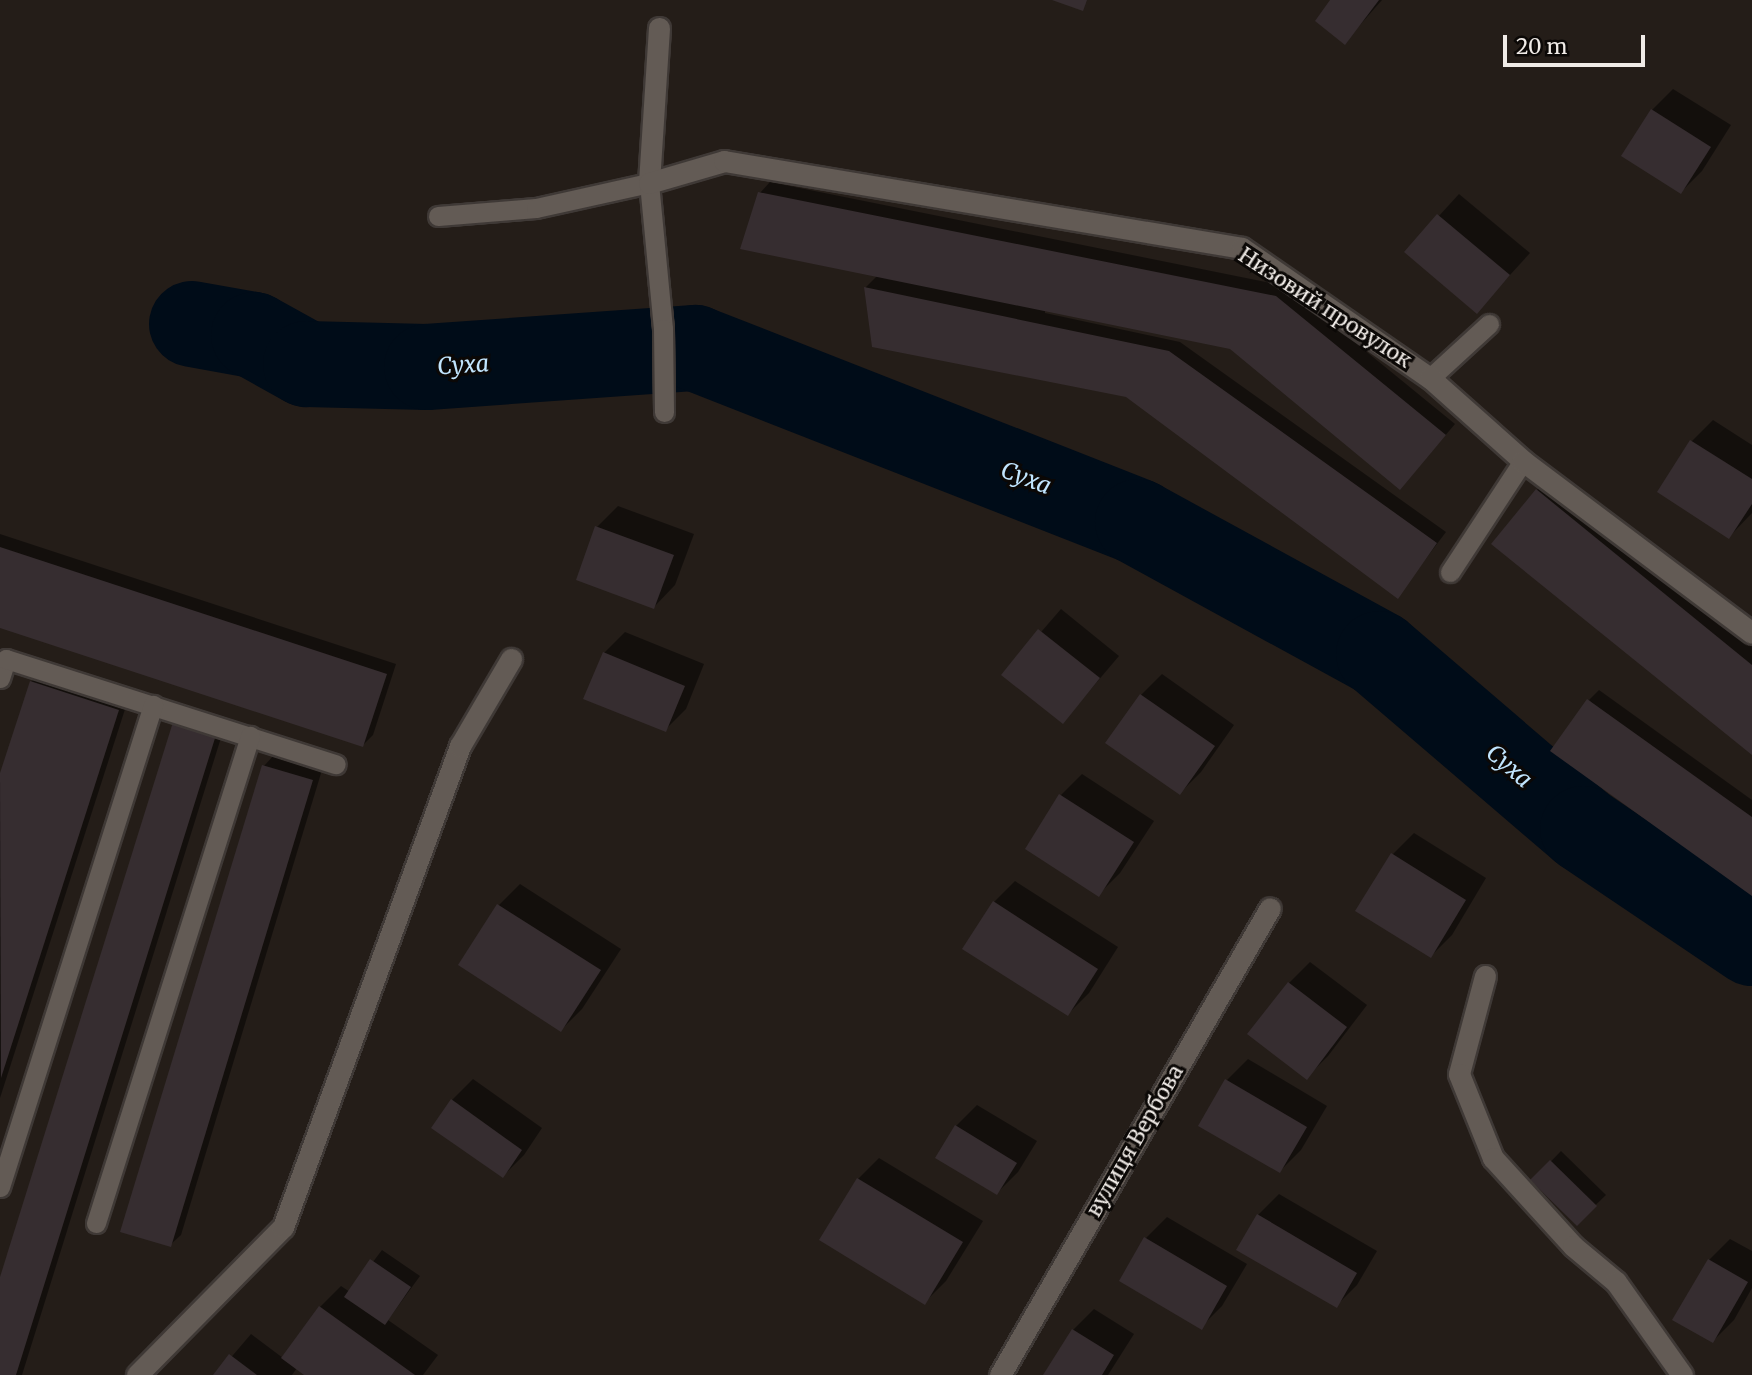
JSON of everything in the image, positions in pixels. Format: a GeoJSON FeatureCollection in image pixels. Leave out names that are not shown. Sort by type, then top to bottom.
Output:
{"type":"FeatureCollection","features":[{"type":"Feature","properties":{"kind":"street"},"geometry":{"type":"LineString","coordinates":[[649,183],[659,28]]}},
{"type":"Feature","properties":{"kind":"street","name":"Низовий провулок"},"geometry":{"type":"LineString","coordinates":[[649,183],[724,161],[1241,248],[1430,378],[1523,461],[1752,633]]}},
{"type":"Feature","properties":{"kind":"street"},"geometry":{"type":"LineString","coordinates":[[137,1375],[284,1227],[460,746],[511,659]]}},
{"type":"Feature","properties":{"kind":"street","name":"вулиця Вербова"},"geometry":{"type":"LineString","coordinates":[[1000,1375],[1270,908]]}},
{"type":"Feature","properties":{"kind":"street"},"geometry":{"type":"LineString","coordinates":[[1485,976],[1458,1074],[1493,1158],[1573,1246],[1616,1282],[1682,1375]]}},
{"type":"Feature","properties":{"kind":"lane"},"geometry":{"type":"LineString","coordinates":[[438,216],[536,208],[649,183],[663,329],[664,412]]}},
{"type":"Feature","properties":{"kind":"lane"},"geometry":{"type":"LineString","coordinates":[[1430,378],[1489,324]]}},
{"type":"Feature","properties":{"kind":"lane"},"geometry":{"type":"LineString","coordinates":[[1450,572],[1523,461]]}},
{"type":"Feature","properties":{"kind":"lane"},"geometry":{"type":"LineString","coordinates":[[0,678],[6,659],[337,764]]}},
{"type":"Feature","properties":{"kind":"lane"},"geometry":{"type":"LineString","coordinates":[[0,1187],[153,705]]}},
{"type":"Feature","properties":{"kind":"lane"},"geometry":{"type":"LineString","coordinates":[[96,1223],[250,736]]}},
{"type":"Feature","properties":{"kind":"building"},"geometry":{"type":"Polygon","coordinates":[[[1052,0],[1087,0],[1083,11],[1052,0]]]}},
{"type":"Feature","properties":{"kind":"building"},"geometry":{"type":"Polygon","coordinates":[[[1330,0],[1379,0],[1345,45],[1315,21],[1330,0]]]}},
{"type":"Feature","properties":{"kind":"building"},"geometry":{"type":"Polygon","coordinates":[[[1651,109],[1711,147],[1681,194],[1621,156],[1651,109]]]}},
{"type":"Feature","properties":{"kind":"building"},"geometry":{"type":"Polygon","coordinates":[[[758,192],[1276,296],[1446,435],[1400,490],[1230,349],[740,249],[758,192]]]}},
{"type":"Feature","properties":{"kind":"building"},"geometry":{"type":"Polygon","coordinates":[[[1437,214],[1510,275],[1477,314],[1404,252],[1437,214]]]}},
{"type":"Feature","properties":{"kind":"building"},"geometry":{"type":"Polygon","coordinates":[[[864,287],[1169,351],[1437,543],[1398,599],[1126,397],[872,347],[864,287]]]}},
{"type":"Feature","properties":{"kind":"building"},"geometry":{"type":"Polygon","coordinates":[[[1690,440],[1752,479],[1752,504],[1729,539],[1657,492],[1690,440]]]}},
{"type":"Feature","properties":{"kind":"building"},"geometry":{"type":"Polygon","coordinates":[[[1536,489],[1752,665],[1752,755],[1491,544],[1536,489]]]}},
{"type":"Feature","properties":{"kind":"building"},"geometry":{"type":"Polygon","coordinates":[[[595,526],[674,555],[654,609],[576,580],[595,526]]]}},
{"type":"Feature","properties":{"kind":"building"},"geometry":{"type":"Polygon","coordinates":[[[0,547],[387,674],[363,747],[0,628],[0,547]]]}},
{"type":"Feature","properties":{"kind":"building"},"geometry":{"type":"Polygon","coordinates":[[[1038,629],[1100,678],[1063,724],[1001,675],[1038,629]]]}},
{"type":"Feature","properties":{"kind":"building"},"geometry":{"type":"Polygon","coordinates":[[[603,652],[685,686],[666,732],[583,699],[603,652]]]}},
{"type":"Feature","properties":{"kind":"building"},"geometry":{"type":"Polygon","coordinates":[[[30,681],[119,710],[1,1078],[0,773],[30,681]]]}},
{"type":"Feature","properties":{"kind":"building"},"geometry":{"type":"Polygon","coordinates":[[[1140,694],[1215,746],[1180,795],[1105,743],[1140,694]]]}},
{"type":"Feature","properties":{"kind":"building"},"geometry":{"type":"Polygon","coordinates":[[[1587,699],[1752,817],[1752,896],[1550,751],[1587,699]]]}},
{"type":"Feature","properties":{"kind":"building"},"geometry":{"type":"Polygon","coordinates":[[[173,722],[216,735],[16,1375],[0,1375],[0,1277],[173,722]]]}},
{"type":"Feature","properties":{"kind":"building"},"geometry":{"type":"Polygon","coordinates":[[[262,765],[313,780],[171,1247],[120,1232],[262,765]]]}},
{"type":"Feature","properties":{"kind":"building"},"geometry":{"type":"Polygon","coordinates":[[[1059,794],[1134,842],[1099,897],[1025,849],[1059,794]]]}},
{"type":"Feature","properties":{"kind":"building"},"geometry":{"type":"Polygon","coordinates":[[[1391,853],[1466,900],[1431,958],[1355,911],[1391,853]]]}},
{"type":"Feature","properties":{"kind":"building"},"geometry":{"type":"Polygon","coordinates":[[[993,901],[1098,969],[1068,1016],[962,949],[993,901]]]}},
{"type":"Feature","properties":{"kind":"building"},"geometry":{"type":"Polygon","coordinates":[[[497,904],[601,970],[561,1032],[458,965],[497,904]]]}},
{"type":"Feature","properties":{"kind":"building"},"geometry":{"type":"Polygon","coordinates":[[[1288,982],[1347,1027],[1307,1080],[1247,1034],[1288,982]]]}},
{"type":"Feature","properties":{"kind":"building"},"geometry":{"type":"Polygon","coordinates":[[[1225,1079],[1307,1127],[1280,1173],[1198,1126],[1225,1079]]]}},
{"type":"Feature","properties":{"kind":"building"},"geometry":{"type":"Polygon","coordinates":[[[451,1099],[522,1150],[503,1178],[431,1128],[451,1099]]]}},
{"type":"Feature","properties":{"kind":"building"},"geometry":{"type":"Polygon","coordinates":[[[955,1125],[1017,1163],[997,1195],[935,1158],[955,1125]]]}},
{"type":"Feature","properties":{"kind":"building"},"geometry":{"type":"Polygon","coordinates":[[[1550,1160],[1597,1206],[1577,1226],[1530,1180],[1550,1160]]]}},
{"type":"Feature","properties":{"kind":"building"},"geometry":{"type":"Polygon","coordinates":[[[857,1178],[963,1242],[925,1305],[819,1240],[857,1178]]]}},
{"type":"Feature","properties":{"kind":"building"},"geometry":{"type":"Polygon","coordinates":[[[1257,1214],[1357,1273],[1337,1308],[1236,1250],[1257,1214]]]}},
{"type":"Feature","properties":{"kind":"building"},"geometry":{"type":"Polygon","coordinates":[[[1144,1237],[1227,1286],[1202,1330],[1119,1281],[1144,1237]]]}},
{"type":"Feature","properties":{"kind":"building"},"geometry":{"type":"Polygon","coordinates":[[[370,1259],[411,1287],[385,1325],[344,1297],[370,1259]]]}},
{"type":"Feature","properties":{"kind":"building"},"geometry":{"type":"Polygon","coordinates":[[[1708,1259],[1748,1282],[1713,1343],[1672,1320],[1708,1259]]]}},
{"type":"Feature","properties":{"kind":"building"},"geometry":{"type":"Polygon","coordinates":[[[319,1306],[415,1375],[304,1375],[281,1358],[319,1306]]]}},
{"type":"Feature","properties":{"kind":"building"},"geometry":{"type":"Polygon","coordinates":[[[1072,1329],[1114,1355],[1102,1375],[1043,1375],[1072,1329]]]}},
{"type":"Feature","properties":{"kind":"building"},"geometry":{"type":"Polygon","coordinates":[[[229,1354],[257,1375],[213,1375],[229,1354]]]}},
{"type":"Feature","properties":{"kind":"waterway","name":"Суха"},"geometry":{"type":"LineString","coordinates":[[192,324],[254,335],[306,364],[427,367],[695,348],[1138,522],[1379,654],[1583,829],[1752,943]]}}]}
